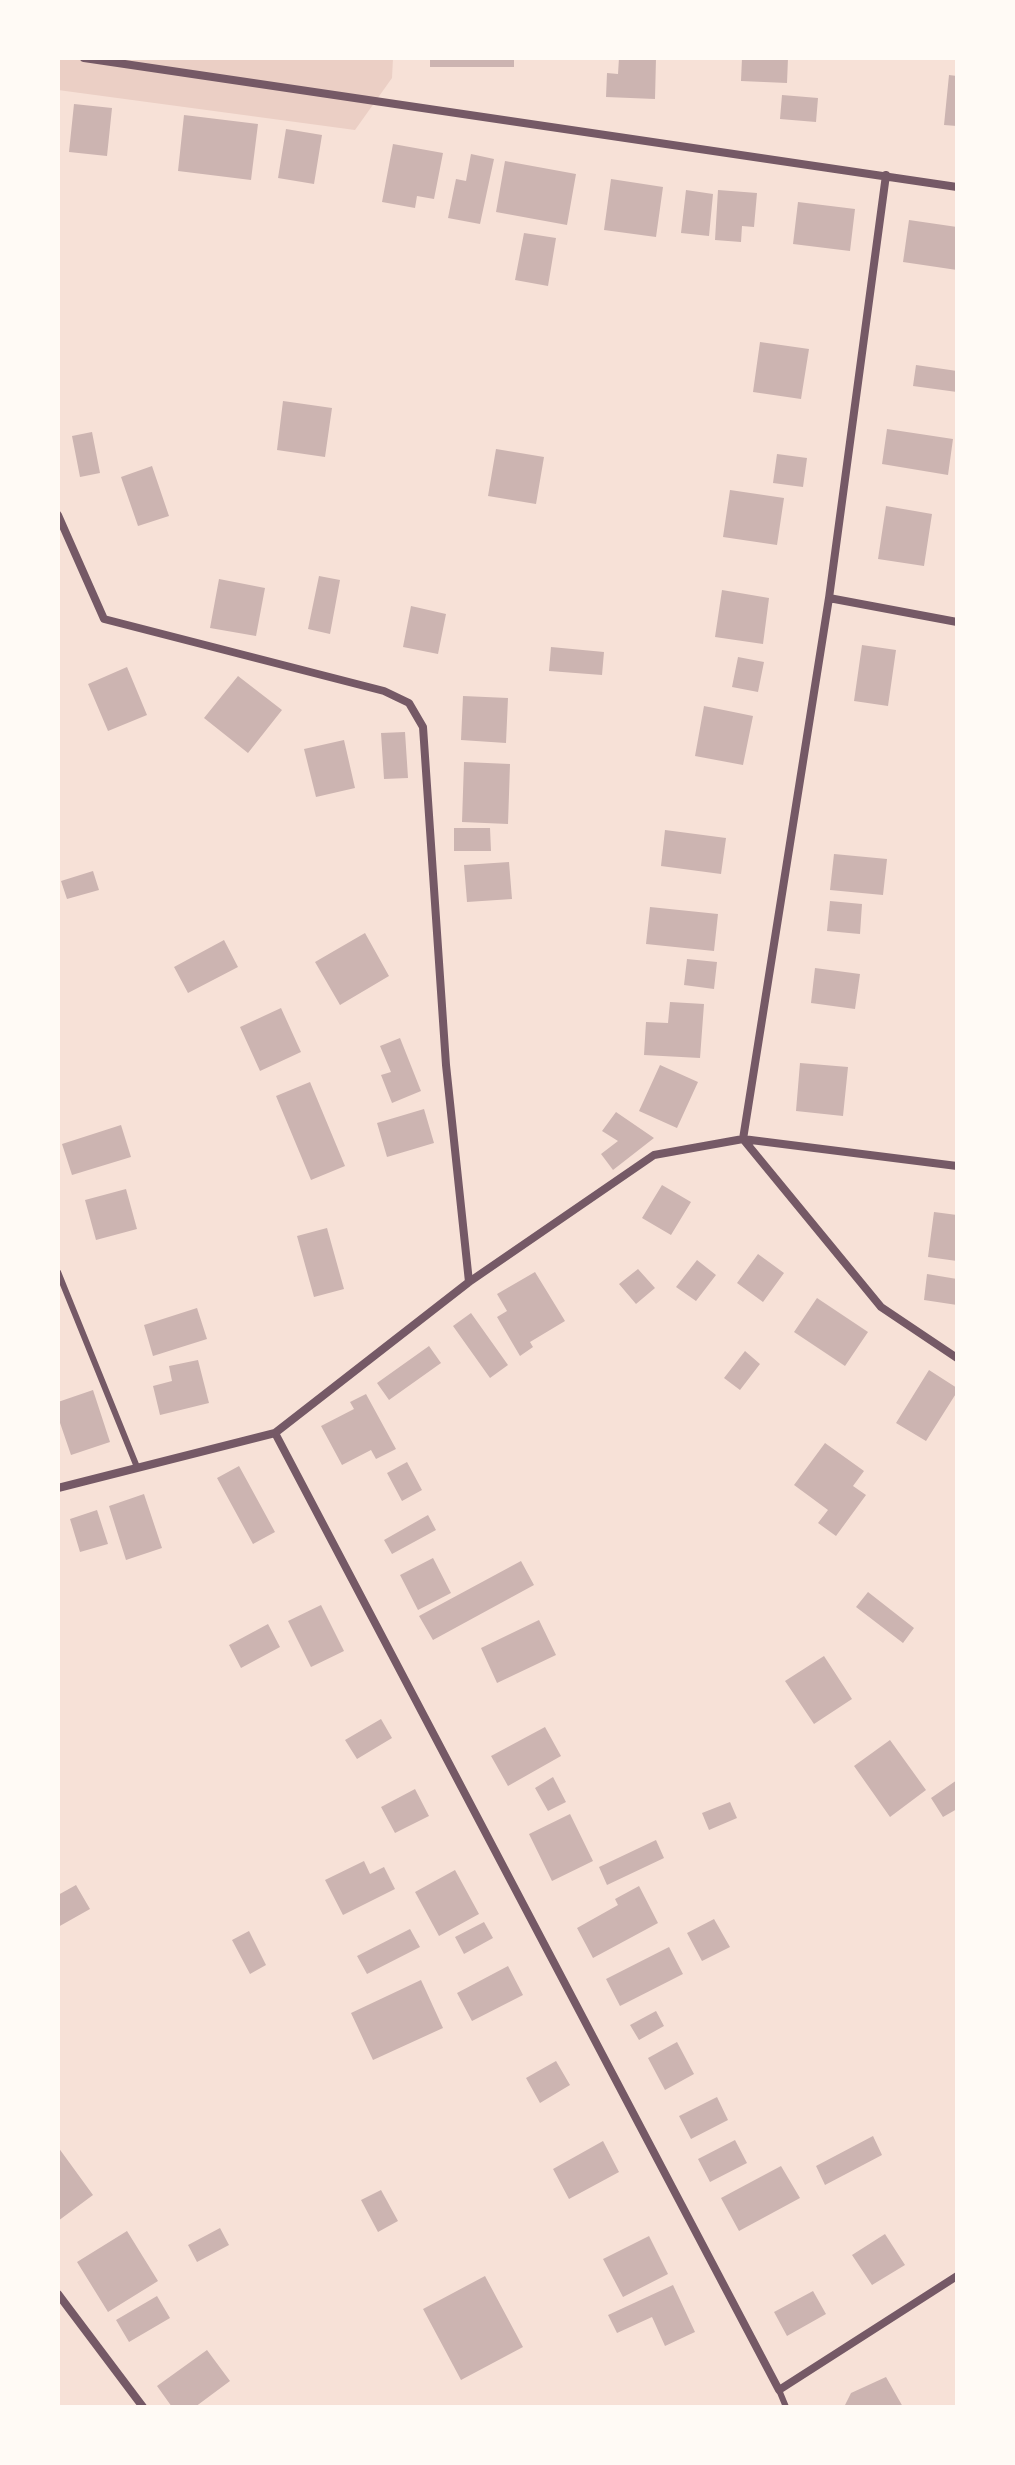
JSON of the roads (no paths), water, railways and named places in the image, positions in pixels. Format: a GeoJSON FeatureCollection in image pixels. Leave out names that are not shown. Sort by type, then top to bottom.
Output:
{"type":"FeatureCollection","features":[{"type":"Feature","properties":{"kind":"street"},"geometry":{"type":"LineString","coordinates":[[84,58],[957,187]]}},
{"type":"Feature","properties":{"kind":"street"},"geometry":{"type":"LineString","coordinates":[[886,175],[829,598],[743,1139],[881,1307],[957,1358]]}},
{"type":"Feature","properties":{"kind":"street"},"geometry":{"type":"LineString","coordinates":[[58,515],[104,619],[384,691],[409,703],[423,727],[446,1065],[469,1282]]}},
{"type":"Feature","properties":{"kind":"street"},"geometry":{"type":"LineString","coordinates":[[829,598],[957,622]]}},
{"type":"Feature","properties":{"kind":"street"},"geometry":{"type":"LineString","coordinates":[[58,1488],[275,1433],[469,1282],[654,1155],[743,1139],[957,1166]]}},
{"type":"Feature","properties":{"kind":"street"},"geometry":{"type":"LineString","coordinates":[[275,1433],[779,2390],[957,2276]]}},
{"type":"Feature","properties":{"kind":"street"},"geometry":{"type":"LineString","coordinates":[[58,2294],[143,2407]]}},
{"type":"Feature","properties":{"kind":"lane"},"geometry":{"type":"LineString","coordinates":[[58,1272],[137,1467]]}},
{"type":"Feature","properties":{"kind":"lane"},"geometry":{"type":"LineString","coordinates":[[779,2390],[786,2407]]}}]}
